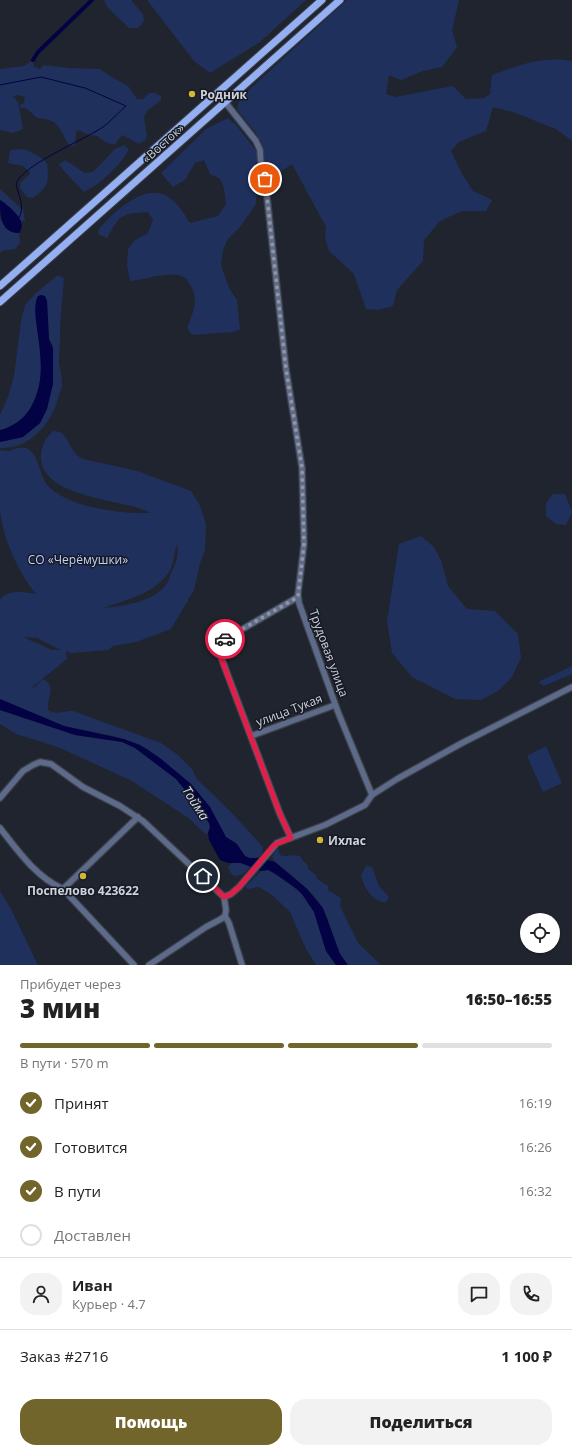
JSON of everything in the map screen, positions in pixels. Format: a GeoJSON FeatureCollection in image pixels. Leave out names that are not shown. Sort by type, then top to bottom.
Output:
{"type":"FeatureCollection","features":[{"type":"Feature","properties":{"kind":"main road","name":"«Восток»"},"geometry":{"type":"LineString","coordinates":[[0,286],[322,0]]}},
{"type":"Feature","properties":{"kind":"main road","name":"«Восток»"},"geometry":{"type":"LineString","coordinates":[[0,302],[340,0]]}},
{"type":"Feature","properties":{"kind":"street","name":"Трудовая улица"},"geometry":{"type":"LineString","coordinates":[[225,102],[256,141],[260,150],[261,166],[265,179],[285,363],[302,468],[304,548],[298,597],[301,610],[335,705],[372,795]]}},
{"type":"Feature","properties":{"kind":"street"},"geometry":{"type":"LineString","coordinates":[[291,838],[221,658],[222,645],[227,638],[298,597]]}},
{"type":"Feature","properties":{"kind":"street"},"geometry":{"type":"LineString","coordinates":[[224,897],[231,894],[239,887],[277,843],[325,825],[357,809],[368,801],[372,795],[462,743],[572,687]]}},
{"type":"Feature","properties":{"kind":"street","name":"улица Тукая"},"geometry":{"type":"LineString","coordinates":[[251,736],[335,705]]}},
{"type":"Feature","properties":{"kind":"street"},"geometry":{"type":"LineString","coordinates":[[0,798],[23,772],[37,763],[46,762],[62,770],[83,787],[138,817],[224,897],[226,902],[225,916],[229,922],[242,965]]}},
{"type":"Feature","properties":{"kind":"street"},"geometry":{"type":"LineString","coordinates":[[63,889],[138,817]]}},
{"type":"Feature","properties":{"kind":"street"},"geometry":{"type":"LineString","coordinates":[[0,828],[37,872],[52,884],[63,889],[134,965]]}},
{"type":"Feature","properties":{"kind":"street"},"geometry":{"type":"LineString","coordinates":[[150,965],[177,945],[206,927],[218,922],[225,916]]}},
{"type":"Feature","properties":{"kind":"green space"},"geometry":{"type":"Polygon","coordinates":[[[104,0],[131,0],[143,14],[144,21],[138,28],[129,28],[108,8],[104,0]]]}},
{"type":"Feature","properties":{"kind":"green space"},"geometry":{"type":"Polygon","coordinates":[[[147,0],[306,0],[260,42],[210,73],[194,61],[147,0]]]}},
{"type":"Feature","properties":{"kind":"green space"},"geometry":{"type":"Polygon","coordinates":[[[347,0],[459,0],[452,30],[457,47],[442,67],[423,71],[401,80],[389,75],[386,94],[395,97],[453,86],[466,99],[484,98],[490,94],[492,75],[531,62],[551,60],[572,61],[572,141],[556,129],[513,112],[493,107],[486,131],[459,142],[451,151],[461,172],[473,191],[492,200],[486,211],[462,211],[440,221],[424,240],[423,261],[397,290],[393,306],[378,310],[366,309],[354,274],[329,251],[325,238],[326,227],[292,164],[273,177],[268,172],[265,167],[263,149],[260,140],[237,109],[240,98],[347,0]]]}},
{"type":"Feature","properties":{"kind":"green space"},"geometry":{"type":"Polygon","coordinates":[[[33,60],[34,67],[40,69],[44,65],[100,69],[128,86],[137,99],[143,99],[149,93],[155,93],[161,96],[161,100],[147,111],[144,117],[147,136],[145,140],[139,144],[122,135],[115,144],[110,144],[98,136],[89,135],[78,130],[76,132],[75,145],[70,146],[61,130],[55,123],[37,118],[26,108],[20,108],[20,105],[24,103],[25,97],[19,95],[13,96],[18,102],[23,129],[13,133],[0,130],[0,69],[24,66],[33,60]]]}},
{"type":"Feature","properties":{"kind":"green space"},"geometry":{"type":"Polygon","coordinates":[[[228,118],[237,126],[257,152],[258,158],[254,168],[256,180],[256,204],[240,227],[228,239],[223,250],[221,265],[229,288],[237,300],[240,329],[234,332],[192,335],[187,328],[193,312],[195,296],[186,279],[180,276],[167,275],[130,281],[127,265],[128,249],[135,240],[148,233],[153,220],[148,212],[126,215],[122,217],[115,224],[107,238],[98,234],[99,229],[105,222],[122,207],[142,195],[152,193],[162,194],[174,201],[190,223],[218,216],[226,204],[224,188],[220,179],[210,174],[204,160],[195,163],[185,180],[173,187],[161,173],[206,129],[228,118]]]}},
{"type":"Feature","properties":{"kind":"green space"},"geometry":{"type":"Polygon","coordinates":[[[124,145],[129,149],[116,168],[104,179],[84,192],[59,164],[65,160],[85,173],[93,172],[115,149],[124,145]]]}},
{"type":"Feature","properties":{"kind":"green space"},"geometry":{"type":"Polygon","coordinates":[[[24,149],[37,155],[47,163],[47,183],[45,187],[33,198],[27,197],[20,188],[21,182],[31,173],[23,166],[8,163],[10,150],[24,149]]]}},
{"type":"Feature","properties":{"kind":"green space"},"geometry":{"type":"Polygon","coordinates":[[[0,189],[23,210],[25,221],[21,221],[5,203],[0,200],[0,189]]]}},
{"type":"Feature","properties":{"kind":"green space"},"geometry":{"type":"Polygon","coordinates":[[[0,219],[10,231],[19,233],[20,243],[15,249],[2,251],[0,253],[0,219]]]}},
{"type":"Feature","properties":{"kind":"green space"},"geometry":{"type":"Polygon","coordinates":[[[58,275],[64,278],[60,321],[59,360],[62,388],[50,418],[37,434],[21,444],[0,448],[0,442],[23,437],[40,423],[47,409],[53,348],[49,339],[47,301],[42,295],[38,296],[36,301],[42,373],[36,398],[26,416],[8,428],[0,430],[0,415],[8,397],[14,376],[21,321],[25,305],[36,293],[58,275]]]}},
{"type":"Feature","properties":{"kind":"green space","name":"СО «Черёмушки»"},"geometry":{"type":"Polygon","coordinates":[[[53,431],[61,433],[67,439],[76,454],[83,459],[137,471],[191,491],[200,506],[206,524],[205,550],[200,563],[194,590],[171,629],[136,642],[113,646],[108,650],[71,653],[66,651],[67,659],[31,688],[35,687],[43,679],[47,682],[51,689],[48,710],[51,712],[57,713],[73,711],[161,743],[178,755],[192,769],[197,779],[231,812],[263,847],[262,855],[254,859],[245,856],[235,842],[226,838],[204,800],[191,784],[149,750],[140,745],[113,736],[64,726],[0,699],[0,600],[7,594],[16,592],[36,594],[23,576],[12,554],[1,520],[0,450],[10,451],[16,448],[26,448],[31,451],[48,486],[69,500],[111,511],[151,513],[138,508],[86,495],[69,489],[55,481],[45,471],[41,457],[43,446],[53,431]],[[177,544],[170,570],[157,585],[140,595],[104,608],[138,602],[160,591],[166,585],[176,563],[178,551],[177,544]],[[23,637],[52,650],[61,650],[37,638],[23,637]]]}},
{"type":"Feature","properties":{"kind":"green space"},"geometry":{"type":"Polygon","coordinates":[[[553,494],[565,494],[572,512],[566,525],[556,524],[546,516],[546,503],[553,494]]]}},
{"type":"Feature","properties":{"kind":"green space"},"geometry":{"type":"Polygon","coordinates":[[[421,536],[434,547],[442,563],[448,586],[467,609],[495,611],[518,634],[521,658],[512,677],[498,691],[481,700],[455,699],[412,677],[392,653],[387,621],[399,544],[421,536]]]}},
{"type":"Feature","properties":{"kind":"green space"},"geometry":{"type":"Polygon","coordinates":[[[572,666],[572,674],[544,686],[539,684],[540,681],[572,666]]]}},
{"type":"Feature","properties":{"kind":"green space"},"geometry":{"type":"Polygon","coordinates":[[[0,710],[75,735],[122,742],[135,748],[176,779],[196,803],[209,823],[210,827],[208,833],[205,834],[190,819],[132,781],[58,747],[16,734],[0,724],[0,710]]]}},
{"type":"Feature","properties":{"kind":"green space"},"geometry":{"type":"Polygon","coordinates":[[[546,746],[562,783],[543,792],[527,756],[546,746]]]}},
{"type":"Feature","properties":{"kind":"green space"},"geometry":{"type":"Polygon","coordinates":[[[278,848],[280,855],[295,855],[301,857],[307,864],[308,869],[316,875],[317,879],[328,886],[328,890],[341,898],[340,906],[358,943],[381,965],[348,965],[343,959],[319,902],[308,889],[275,862],[272,857],[278,848]]]}},
{"type":"Feature","properties":{"kind":"green space"},"geometry":{"type":"Polygon","coordinates":[[[234,862],[250,866],[244,873],[234,876],[230,872],[228,866],[234,862]]]}},
{"type":"Feature","properties":{"kind":"green space"},"geometry":{"type":"Polygon","coordinates":[[[366,866],[372,867],[379,886],[389,897],[386,902],[377,900],[366,889],[361,875],[366,866]]]}},
{"type":"Feature","properties":{"kind":"green space"},"geometry":{"type":"Polygon","coordinates":[[[268,870],[279,876],[302,894],[314,912],[326,951],[336,965],[316,965],[306,949],[290,912],[272,895],[259,887],[248,889],[245,887],[261,871],[268,870]]]}},
{"type":"Feature","properties":{"kind":"green space"},"geometry":{"type":"Polygon","coordinates":[[[0,891],[11,909],[38,965],[0,965],[0,891]]]}},
{"type":"Feature","properties":{"kind":"water"},"geometry":{"type":"Polygon","coordinates":[[[0,200],[13,210],[20,219],[22,224],[19,233],[8,230],[2,222],[0,200]]]}},
{"type":"Feature","properties":{"kind":"water"},"geometry":{"type":"Polygon","coordinates":[[[38,296],[45,296],[47,301],[49,339],[53,348],[53,384],[47,409],[40,423],[23,437],[0,442],[0,430],[14,425],[22,419],[31,407],[38,388],[41,359],[35,308],[38,296]]]}},
{"type":"Feature","properties":{"kind":"water","name":"Тойма"},"geometry":{"type":"Polygon","coordinates":[[[0,699],[64,726],[124,739],[140,745],[160,758],[191,784],[210,807],[226,837],[237,844],[245,856],[275,862],[307,889],[323,908],[340,954],[348,965],[336,965],[326,951],[314,912],[297,889],[268,870],[261,871],[241,863],[228,863],[220,860],[209,840],[209,823],[196,803],[176,779],[135,748],[122,742],[75,735],[0,710],[0,699]]]}},
{"type":"Feature","properties":{"kind":"waterway"},"geometry":{"type":"LineString","coordinates":[[33,60],[38,52],[92,0]]}},
{"type":"Feature","properties":{"kind":"waterway"},"geometry":{"type":"LineString","coordinates":[[0,85],[41,77],[85,88],[126,106],[103,127],[41,161],[29,169],[21,177],[16,184],[21,206],[21,214],[19,218]]}},
{"type":"Feature","properties":{"kind":"way so far"},"geometry":{"type":"LineString","coordinates":[[225,639],[298,597],[303,562],[302,468],[300,448],[286,369],[265,179]]}},
{"type":"Feature","properties":{"kind":"place","name":"Родник"},"geometry":{"type":"Point","coordinates":[192,94]}},
{"type":"Feature","properties":{"kind":"place","name":"Ихлас"},"geometry":{"type":"Point","coordinates":[320,840]}},
{"type":"Feature","properties":{"kind":"place","name":"Поспелово 423622"},"geometry":{"type":"Point","coordinates":[83,876]}},
{"type":"Feature","properties":{"kind":"route"},"geometry":{"type":"LineString","coordinates":[[203,876],[224,897],[231,894],[239,887],[274,845],[291,838],[280,814],[221,658],[221,648],[225,639]]}}]}
